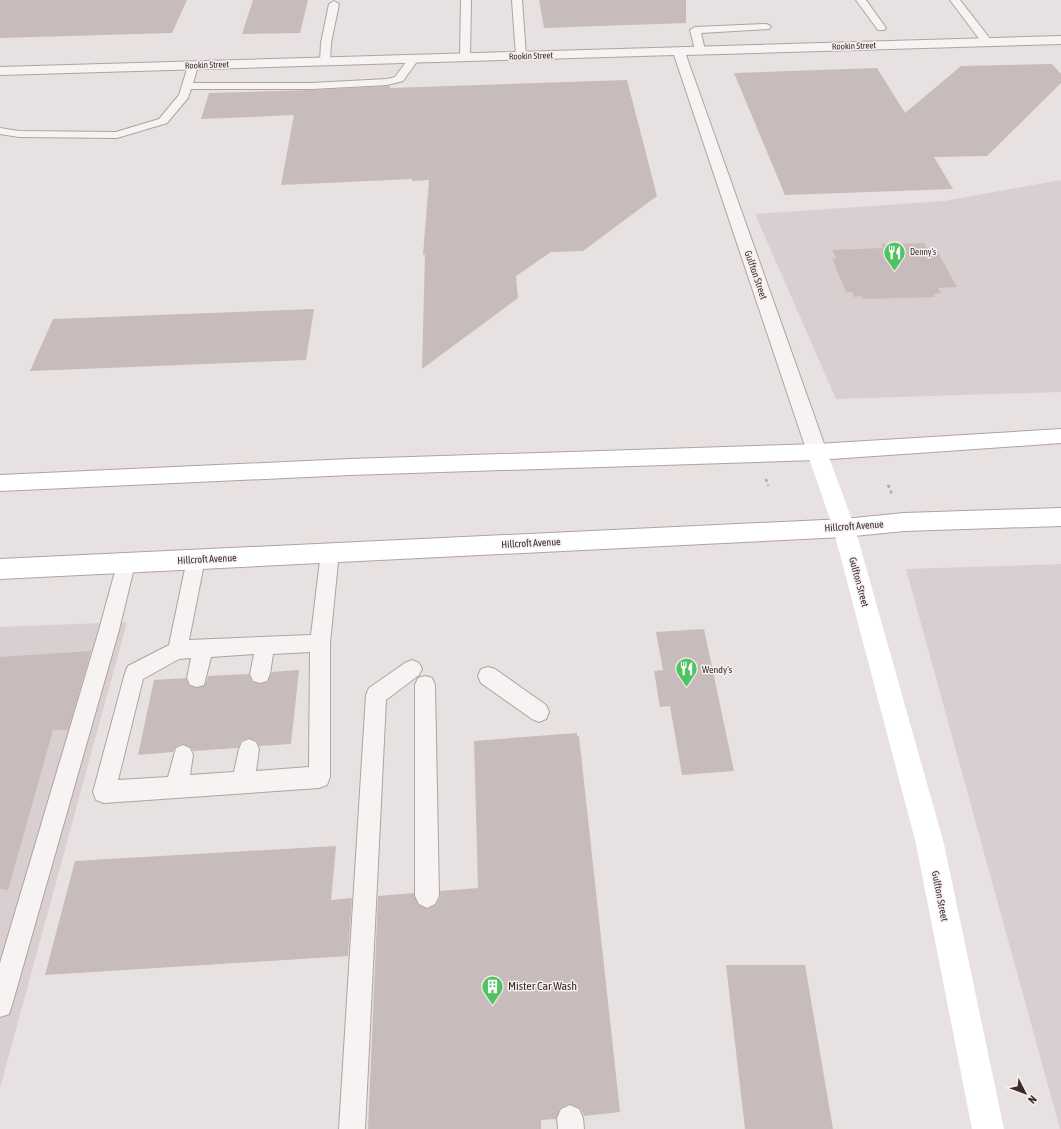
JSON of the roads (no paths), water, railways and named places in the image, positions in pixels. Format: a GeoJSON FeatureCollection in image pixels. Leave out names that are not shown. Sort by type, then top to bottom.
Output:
{"type":"FeatureCollection","features":[{"type":"Feature","properties":{"kind":"main road"},"geometry":{"type":"LineString","coordinates":[[0,483],[350,467],[817,452],[1061,436]]}},
{"type":"Feature","properties":{"kind":"main road","name":"Gulfton Street"},"geometry":{"type":"LineString","coordinates":[[817,452],[844,528],[930,844],[988,1129]]}},
{"type":"Feature","properties":{"kind":"main road","name":"Hillcroft Avenue"},"geometry":{"type":"LineString","coordinates":[[0,569],[844,528],[904,522],[1061,518]]}},
{"type":"Feature","properties":{"kind":"street","name":"Rookin Street"},"geometry":{"type":"LineString","coordinates":[[1,73],[700,50],[1061,40]]}},
{"type":"Feature","properties":{"kind":"street","name":"Gulfton Street"},"geometry":{"type":"LineString","coordinates":[[679,51],[817,452]]}},
{"type":"Feature","properties":{"kind":"lane"},"geometry":{"type":"LineString","coordinates":[[465,58],[466,0]]}},
{"type":"Feature","properties":{"kind":"lane"},"geometry":{"type":"LineString","coordinates":[[516,0],[521,56]]}},
{"type":"Feature","properties":{"kind":"lane"},"geometry":{"type":"LineString","coordinates":[[861,0],[881,28]]}},
{"type":"Feature","properties":{"kind":"lane"},"geometry":{"type":"LineString","coordinates":[[955,0],[987,42]]}},
{"type":"Feature","properties":{"kind":"lane"},"geometry":{"type":"LineString","coordinates":[[325,62],[326,43],[334,4]]}},
{"type":"Feature","properties":{"kind":"lane"},"geometry":{"type":"LineString","coordinates":[[700,50],[695,30],[766,27]]}},
{"type":"Feature","properties":{"kind":"lane"},"geometry":{"type":"LineString","coordinates":[[187,86],[312,86],[387,82],[399,79],[413,60]]}},
{"type":"Feature","properties":{"kind":"lane"},"geometry":{"type":"LineString","coordinates":[[0,131],[19,134],[117,135],[163,120],[184,96],[193,66]]}},
{"type":"Feature","properties":{"kind":"lane"},"geometry":{"type":"LineString","coordinates":[[320,643],[177,650],[135,673],[104,792],[319,777],[320,643],[330,552]]}},
{"type":"Feature","properties":{"kind":"lane"},"geometry":{"type":"LineString","coordinates":[[177,650],[196,559]]}},
{"type":"Feature","properties":{"kind":"lane"},"geometry":{"type":"LineString","coordinates":[[0,1004],[107,638],[126,564]]}},
{"type":"Feature","properties":{"kind":"lane"},"geometry":{"type":"LineString","coordinates":[[260,674],[265,645]]}},
{"type":"Feature","properties":{"kind":"lane"},"geometry":{"type":"LineString","coordinates":[[197,678],[203,649]]}},
{"type":"Feature","properties":{"kind":"lane"},"geometry":{"type":"LineString","coordinates":[[488,676],[540,712]]}},
{"type":"Feature","properties":{"kind":"lane"},"geometry":{"type":"LineString","coordinates":[[352,1129],[376,695],[418,677],[426,896]]}},
{"type":"Feature","properties":{"kind":"lane"},"geometry":{"type":"LineString","coordinates":[[243,782],[249,749]]}},
{"type":"Feature","properties":{"kind":"lane"},"geometry":{"type":"LineString","coordinates":[[177,787],[183,755]]}},
{"type":"Feature","properties":{"kind":"place","name":"Denny's"},"geometry":{"type":"Point","coordinates":[894,272]}},
{"type":"Feature","properties":{"kind":"place","name":"Wendy's"},"geometry":{"type":"Point","coordinates":[687,688]}},
{"type":"Feature","properties":{"kind":"place","name":"Mister Car Wash"},"geometry":{"type":"Point","coordinates":[493,1006]}}]}
